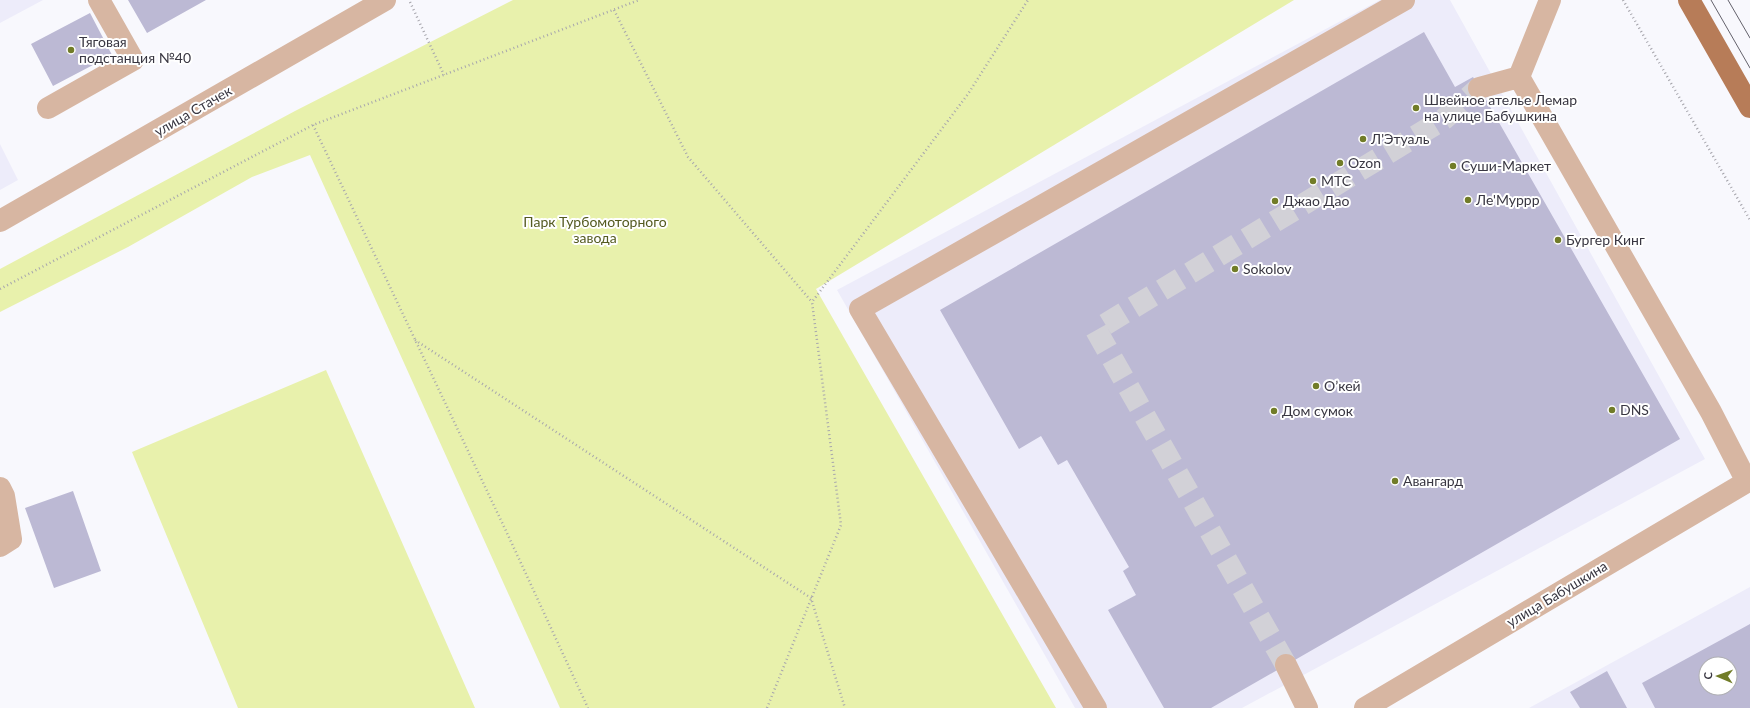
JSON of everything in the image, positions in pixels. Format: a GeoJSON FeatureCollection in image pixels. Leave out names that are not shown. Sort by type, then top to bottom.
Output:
{"type":"FeatureCollection","features":[{"type":"Feature","properties":{"kind":"main road"},"geometry":{"type":"LineString","coordinates":[[1689,0],[1750,107]]}},
{"type":"Feature","properties":{"kind":"street"},"geometry":{"type":"LineString","coordinates":[[48,108],[133,60],[99,0]]}},
{"type":"Feature","properties":{"kind":"street","name":"улица Стачек"},"geometry":{"type":"LineString","coordinates":[[0,221],[359,6],[385,0]]}},
{"type":"Feature","properties":{"kind":"street"},"geometry":{"type":"LineString","coordinates":[[1096,708],[860,308],[1404,0]]}},
{"type":"Feature","properties":{"kind":"street"},"geometry":{"type":"LineString","coordinates":[[1519,77],[1550,0]]}},
{"type":"Feature","properties":{"kind":"street"},"geometry":{"type":"LineString","coordinates":[[1479,88],[1519,77]]}},
{"type":"Feature","properties":{"kind":"street"},"geometry":{"type":"LineString","coordinates":[[1519,77],[1749,481]]}},
{"type":"Feature","properties":{"kind":"street","name":"улица Бабушкина"},"geometry":{"type":"LineString","coordinates":[[1365,708],[1749,481]]}},
{"type":"Feature","properties":{"kind":"street"},"geometry":{"type":"LineString","coordinates":[[0,488],[4,496],[10,540],[0,546]]}},
{"type":"Feature","properties":{"kind":"street"},"geometry":{"type":"LineString","coordinates":[[1286,665],[1307,708]]}},
{"type":"Feature","properties":{"kind":"path"},"geometry":{"type":"LineString","coordinates":[[408,0],[444,75]]}},
{"type":"Feature","properties":{"kind":"path"},"geometry":{"type":"LineString","coordinates":[[0,289],[313,125],[639,0]]}},
{"type":"Feature","properties":{"kind":"path"},"geometry":{"type":"LineString","coordinates":[[1623,0],[1750,220]]}},
{"type":"Feature","properties":{"kind":"path"},"geometry":{"type":"LineString","coordinates":[[614,10],[688,158],[812,302]]}},
{"type":"Feature","properties":{"kind":"path"},"geometry":{"type":"LineString","coordinates":[[313,125],[508,533],[588,708]]}},
{"type":"Feature","properties":{"kind":"path"},"geometry":{"type":"LineString","coordinates":[[415,339],[811,598],[845,708]]}},
{"type":"Feature","properties":{"kind":"shaded area"},"geometry":{"type":"Polygon","coordinates":[[[0,0],[43,0],[0,23],[0,0]]]}},
{"type":"Feature","properties":{"kind":"shaded area","name":"О’кей"},"geometry":{"type":"Polygon","coordinates":[[[1380,0],[1450,0],[1705,459],[1242,708],[1075,708],[837,290],[1380,0]]]}},
{"type":"Feature","properties":{"kind":"shaded area"},"geometry":{"type":"Polygon","coordinates":[[[0,144],[18,180],[0,190],[0,144]]]}},
{"type":"Feature","properties":{"kind":"shaded area"},"geometry":{"type":"Polygon","coordinates":[[[1750,587],[1750,708],[1529,708],[1750,587]]]}},
{"type":"Feature","properties":{"kind":"green space","name":"Парк Турбомоторного завода"},"geometry":{"type":"Polygon","coordinates":[[[513,0],[1294,0],[816,289],[1056,708],[560,708],[310,155],[252,177],[128,247],[0,312],[0,269],[295,111],[513,0]]]}},
{"type":"Feature","properties":{"kind":"green space"},"geometry":{"type":"Polygon","coordinates":[[[326,370],[475,708],[238,708],[132,452],[326,370]]]}},
{"type":"Feature","properties":{"kind":"building"},"geometry":{"type":"Polygon","coordinates":[[[128,0],[206,0],[147,33],[128,0]]]}},
{"type":"Feature","properties":{"kind":"building","name":"Тяговая подстанция №40"},"geometry":{"type":"Polygon","coordinates":[[[90,13],[112,55],[53,86],[31,44],[90,13]]]}},
{"type":"Feature","properties":{"kind":"building","name":"О’кей"},"geometry":{"type":"Polygon","coordinates":[[[1424,32],[1455,87],[1473,77],[1680,439],[1211,708],[1164,708],[1108,610],[1136,595],[1123,571],[1129,567],[1067,460],[1058,465],[1041,436],[1019,449],[940,310],[1424,32]]]}},
{"type":"Feature","properties":{"kind":"building"},"geometry":{"type":"Polygon","coordinates":[[[73,491],[101,571],[54,588],[25,508],[73,491]]]}},
{"type":"Feature","properties":{"kind":"building"},"geometry":{"type":"Polygon","coordinates":[[[1750,624],[1750,708],[1655,708],[1642,683],[1750,624]]]}},
{"type":"Feature","properties":{"kind":"building"},"geometry":{"type":"Polygon","coordinates":[[[1607,671],[1627,708],[1580,708],[1570,692],[1607,671]]]}},
{"type":"Feature","properties":{"kind":"tunnel"},"geometry":{"type":"LineString","coordinates":[[1286,665],[1096,330],[1444,119],[1479,88]]}},
{"type":"Feature","properties":{"kind":"tram line"},"geometry":{"type":"LineString","coordinates":[[1711,0],[1750,68]]}},
{"type":"Feature","properties":{"kind":"tram line"},"geometry":{"type":"LineString","coordinates":[[1728,0],[1750,38]]}},
{"type":"Feature","properties":{"kind":"place","name":"Тяговая подстанция №40"},"geometry":{"type":"Point","coordinates":[71,50]}},
{"type":"Feature","properties":{"kind":"place","name":"Швейное ателье Лемар на улице Бабушкина"},"geometry":{"type":"Point","coordinates":[1416,108]}},
{"type":"Feature","properties":{"kind":"place","name":"Л'Этуаль"},"geometry":{"type":"Point","coordinates":[1363,139]}},
{"type":"Feature","properties":{"kind":"place","name":"Ozon"},"geometry":{"type":"Point","coordinates":[1340,163]}},
{"type":"Feature","properties":{"kind":"place","name":"Суши-Маркет"},"geometry":{"type":"Point","coordinates":[1453,166]}},
{"type":"Feature","properties":{"kind":"place","name":"МТС"},"geometry":{"type":"Point","coordinates":[1313,181]}},
{"type":"Feature","properties":{"kind":"place","name":"Ле'Муррр"},"geometry":{"type":"Point","coordinates":[1468,200]}},
{"type":"Feature","properties":{"kind":"place","name":"Джао Дао"},"geometry":{"type":"Point","coordinates":[1275,201]}},
{"type":"Feature","properties":{"kind":"place","name":"Бургер Кинг"},"geometry":{"type":"Point","coordinates":[1558,240]}},
{"type":"Feature","properties":{"kind":"place","name":"Sokolov"},"geometry":{"type":"Point","coordinates":[1235,269]}},
{"type":"Feature","properties":{"kind":"place","name":"О’кей"},"geometry":{"type":"Point","coordinates":[1316,386]}},
{"type":"Feature","properties":{"kind":"place","name":"DNS"},"geometry":{"type":"Point","coordinates":[1612,410]}},
{"type":"Feature","properties":{"kind":"place","name":"Дом сумок"},"geometry":{"type":"Point","coordinates":[1274,411]}},
{"type":"Feature","properties":{"kind":"place","name":"Авангард"},"geometry":{"type":"Point","coordinates":[1395,481]}}]}
